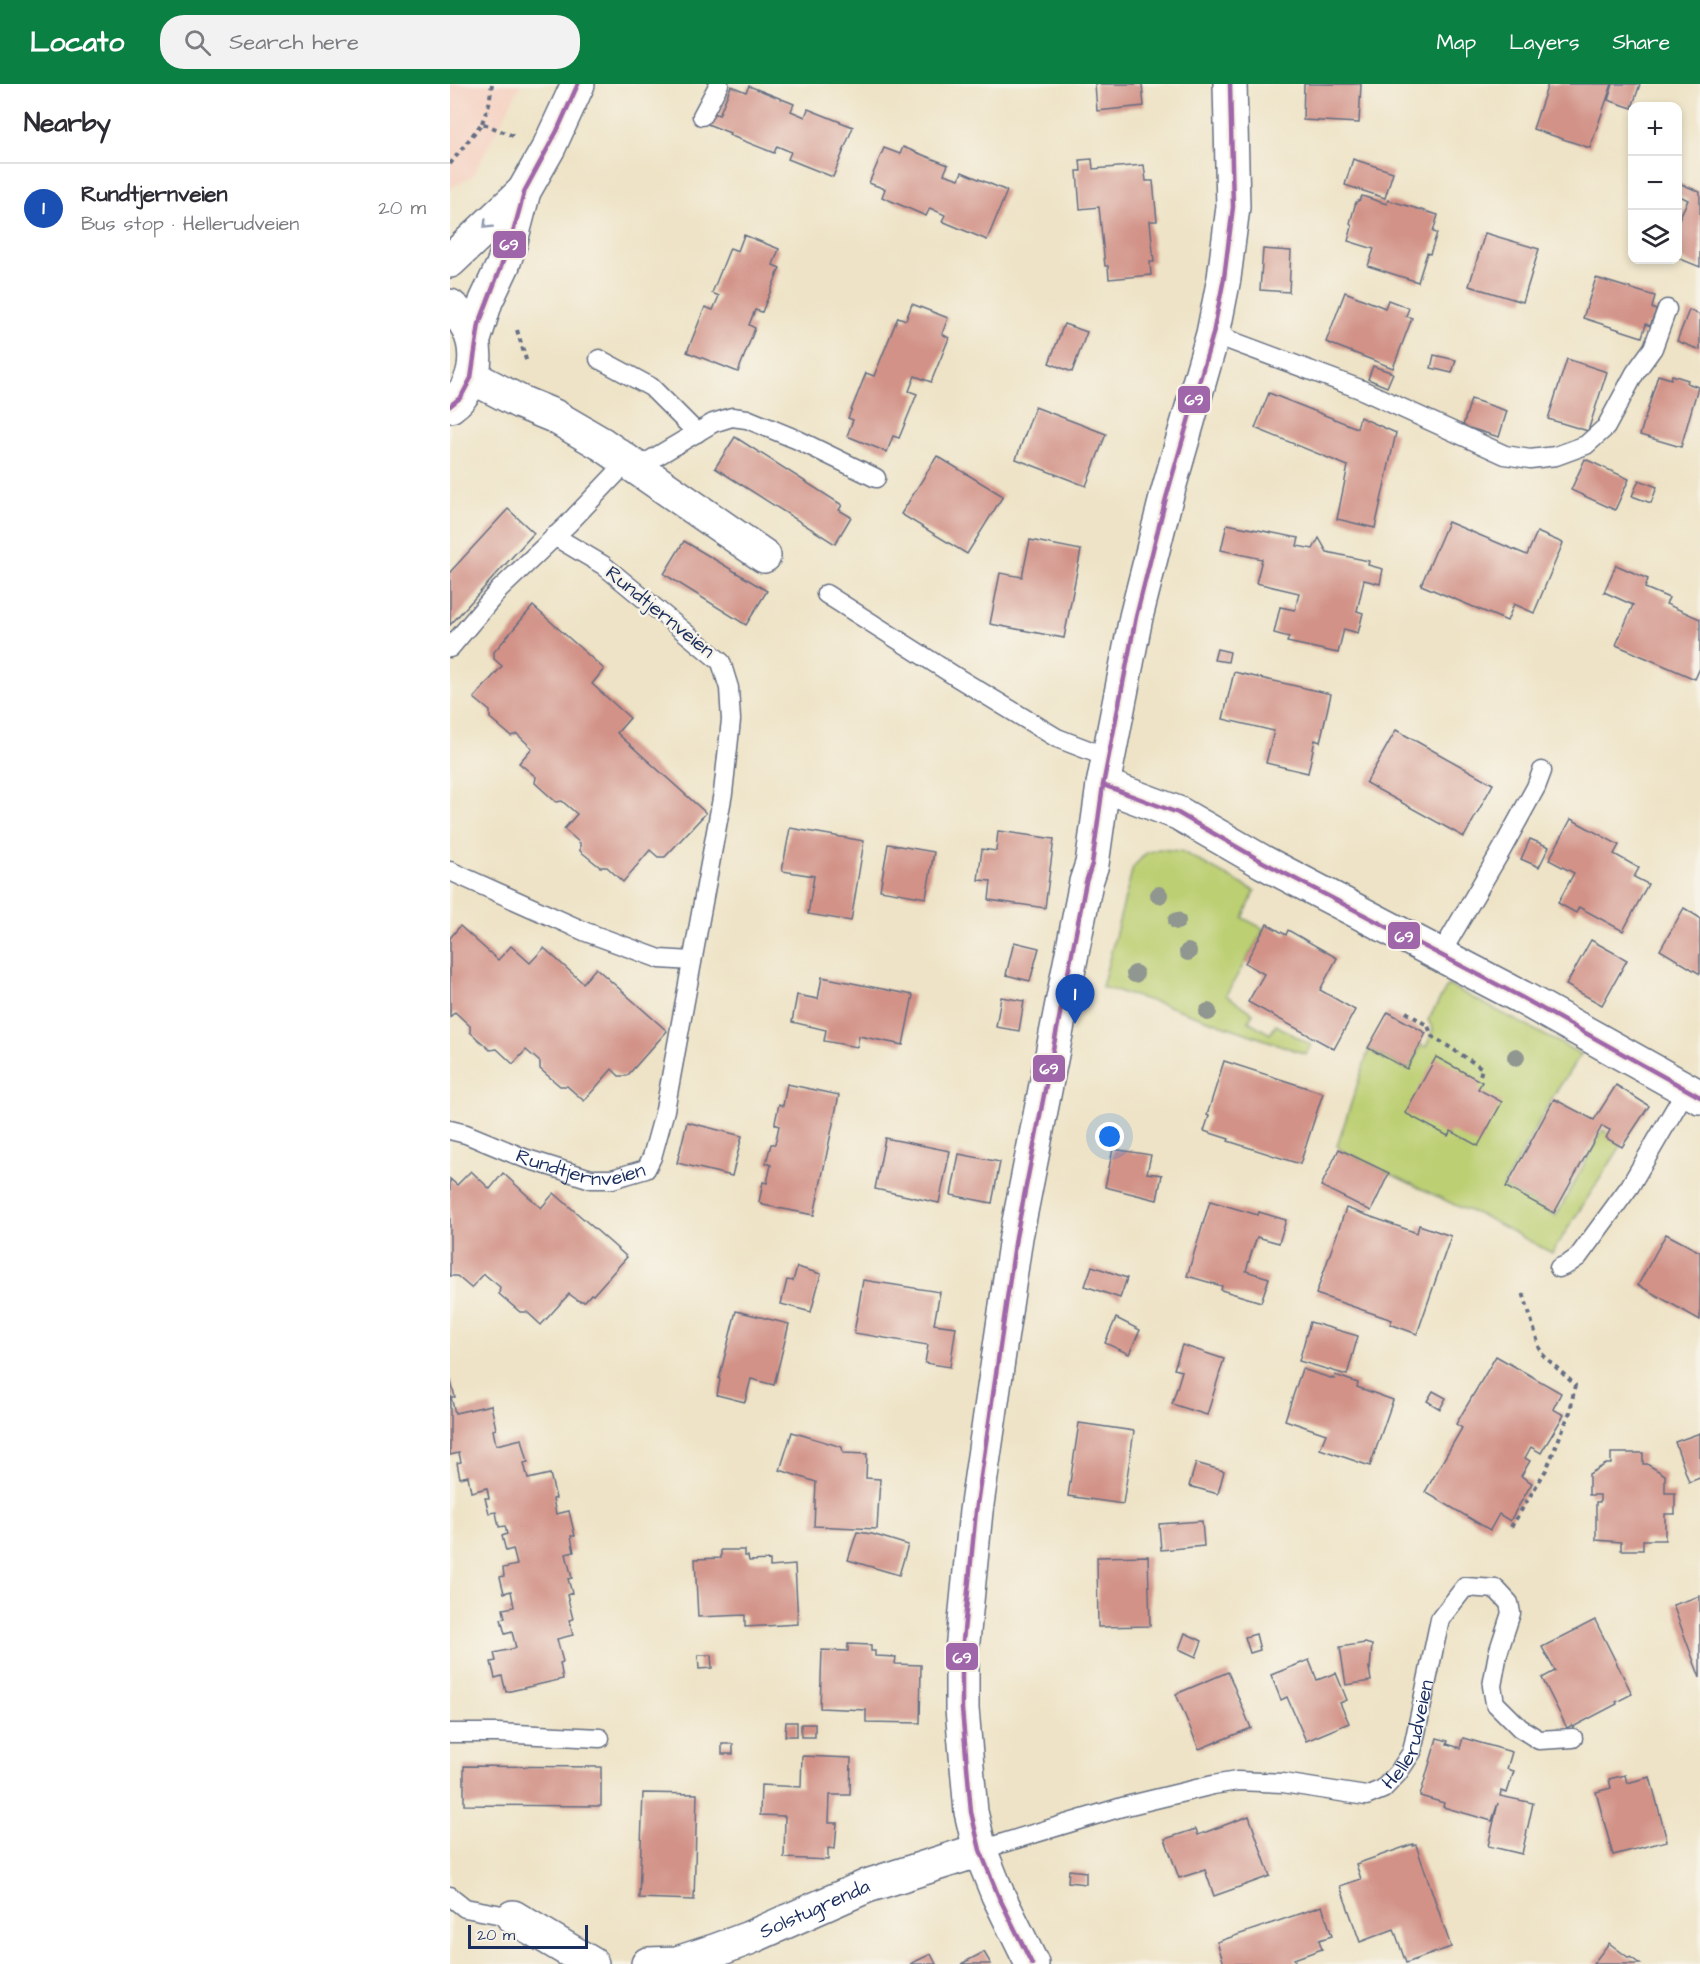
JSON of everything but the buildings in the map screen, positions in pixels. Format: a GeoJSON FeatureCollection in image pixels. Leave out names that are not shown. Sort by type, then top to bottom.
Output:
{"type":"FeatureCollection","features":[{"type":"Feature","properties":{"kind":"street"},"geometry":{"type":"LineString","coordinates":[[474,340],[486,301],[508,249],[524,191],[549,147],[578,84]]}},
{"type":"Feature","properties":{"kind":"street"},"geometry":{"type":"LineString","coordinates":[[1032,1964],[998,1895],[980,1850],[970,1812],[962,1709],[962,1651],[976,1511],[1016,1237],[1086,882],[1092,864],[1106,771],[1136,617],[1166,498],[1214,334],[1224,278],[1233,207],[1230,84]]}},
{"type":"Feature","properties":{"kind":"street"},"geometry":{"type":"LineString","coordinates":[[450,261],[524,191]]}},
{"type":"Feature","properties":{"kind":"street"},"geometry":{"type":"LineString","coordinates":[[450,306],[467,324],[474,340],[476,356],[472,377],[467,387],[450,406]]}},
{"type":"Feature","properties":{"kind":"street"},"geometry":{"type":"LineString","coordinates":[[472,377],[520,402],[554,416],[602,444],[764,555]]}},
{"type":"Feature","properties":{"kind":"street"},"geometry":{"type":"LineString","coordinates":[[1106,771],[1253,856],[1521,997],[1693,1094]]}},
{"type":"Feature","properties":{"kind":"street","name":"Solstugrenda"},"geometry":{"type":"LineString","coordinates":[[648,1964],[677,1963],[717,1950],[867,1886],[980,1850]]}},
{"type":"Feature","properties":{"kind":"street"},"geometry":{"type":"LineString","coordinates":[[513,1917],[591,1964]]}},
{"type":"Feature","properties":{"kind":"lane"},"geometry":{"type":"LineString","coordinates":[[702,116],[719,84]]}},
{"type":"Feature","properties":{"kind":"lane"},"geometry":{"type":"LineString","coordinates":[[1214,334],[1360,389],[1505,454],[1530,459],[1556,456],[1586,445],[1606,427],[1635,374],[1653,348],[1667,309]]}},
{"type":"Feature","properties":{"kind":"lane"},"geometry":{"type":"LineString","coordinates":[[599,360],[651,387],[697,433]]}},
{"type":"Feature","properties":{"kind":"lane"},"geometry":{"type":"LineString","coordinates":[[450,648],[500,590],[554,536],[633,464],[713,423],[732,417],[747,419],[798,440],[876,478]]}},
{"type":"Feature","properties":{"kind":"lane","name":"Rundtjernveien"},"geometry":{"type":"LineString","coordinates":[[450,1130],[524,1158],[591,1179],[612,1179],[646,1169],[652,1157],[665,1110],[723,793],[731,720],[729,688],[721,662],[603,565],[554,536]]}},
{"type":"Feature","properties":{"kind":"lane"},"geometry":{"type":"LineString","coordinates":[[826,594],[1106,771]]}},
{"type":"Feature","properties":{"kind":"lane"},"geometry":{"type":"LineString","coordinates":[[1440,955],[1501,851],[1536,787],[1542,771]]}},
{"type":"Feature","properties":{"kind":"lane"},"geometry":{"type":"LineString","coordinates":[[450,870],[585,932],[660,959],[692,961]]}},
{"type":"Feature","properties":{"kind":"lane"},"geometry":{"type":"LineString","coordinates":[[1559,1268],[1578,1257],[1693,1094]]}},
{"type":"Feature","properties":{"kind":"lane","name":"Hellerudveien"},"geometry":{"type":"LineString","coordinates":[[980,1850],[1122,1807],[1238,1781],[1284,1783],[1366,1796],[1383,1789],[1398,1773],[1412,1752],[1440,1619],[1465,1587],[1496,1589],[1509,1603],[1511,1613],[1498,1653],[1492,1686],[1495,1703],[1520,1728],[1539,1740],[1574,1738]]}},
{"type":"Feature","properties":{"kind":"lane"},"geometry":{"type":"LineString","coordinates":[[450,1733],[600,1738]]}},
{"type":"Feature","properties":{"kind":"lane"},"geometry":{"type":"LineString","coordinates":[[450,1896],[465,1908],[513,1917]]}},
{"type":"Feature","properties":{"kind":"path"},"geometry":{"type":"LineString","coordinates":[[450,164],[482,123],[489,104],[492,84]]}},
{"type":"Feature","properties":{"kind":"path"},"geometry":{"type":"LineString","coordinates":[[482,123],[513,136]]}},
{"type":"Feature","properties":{"kind":"path"},"geometry":{"type":"LineString","coordinates":[[516,324],[529,369]]}},
{"type":"Feature","properties":{"kind":"path"},"geometry":{"type":"LineString","coordinates":[[1406,1012],[1428,1026],[1432,1036],[1482,1068],[1480,1076]]}},
{"type":"Feature","properties":{"kind":"path"},"geometry":{"type":"LineString","coordinates":[[1511,1527],[1546,1470],[1570,1412],[1575,1385],[1541,1353],[1523,1292]]}},
{"type":"Feature","properties":{"kind":"shaded area"},"geometry":{"type":"Polygon","coordinates":[[[450,84],[521,84],[473,176],[450,189],[450,84]]]}},
{"type":"Feature","properties":{"kind":"green space"},"geometry":{"type":"Polygon","coordinates":[[[1159,849],[1181,851],[1255,891],[1243,918],[1264,929],[1226,995],[1253,1013],[1248,1021],[1270,1034],[1276,1025],[1311,1045],[1306,1054],[1165,1005],[1102,987],[1133,867],[1146,853],[1159,849]]]}},
{"type":"Feature","properties":{"kind":"green space"},"geometry":{"type":"Polygon","coordinates":[[[1448,985],[1581,1054],[1552,1098],[1503,1187],[1556,1216],[1603,1130],[1623,1143],[1552,1253],[1485,1217],[1459,1207],[1337,1146],[1369,1049],[1408,1070],[1421,1045],[1426,1047],[1433,1029],[1428,1020],[1448,985]]]}},
{"type":"Feature","properties":{"kind":"transit line","name":"69"},"geometry":{"type":"LineString","coordinates":[[450,406],[461,397],[471,378],[479,324],[510,243],[525,190],[557,131],[578,84]]}},
{"type":"Feature","properties":{"kind":"transit line","name":"69"},"geometry":{"type":"LineString","coordinates":[[1032,1964],[998,1895],[980,1850],[971,1812],[962,1709],[962,1651],[976,1511],[1016,1237],[1086,882],[1092,864],[1103,785],[1136,617],[1166,498],[1213,334],[1224,278],[1233,207],[1230,84]]}},
{"type":"Feature","properties":{"kind":"transit line","name":"69"},"geometry":{"type":"LineString","coordinates":[[1103,785],[1178,813],[1263,862],[1521,997],[1700,1097]]}},
{"type":"Feature","properties":{"kind":"place","name":"Rundtjernveien"},"geometry":{"type":"Point","coordinates":[1075,1024]}}]}
